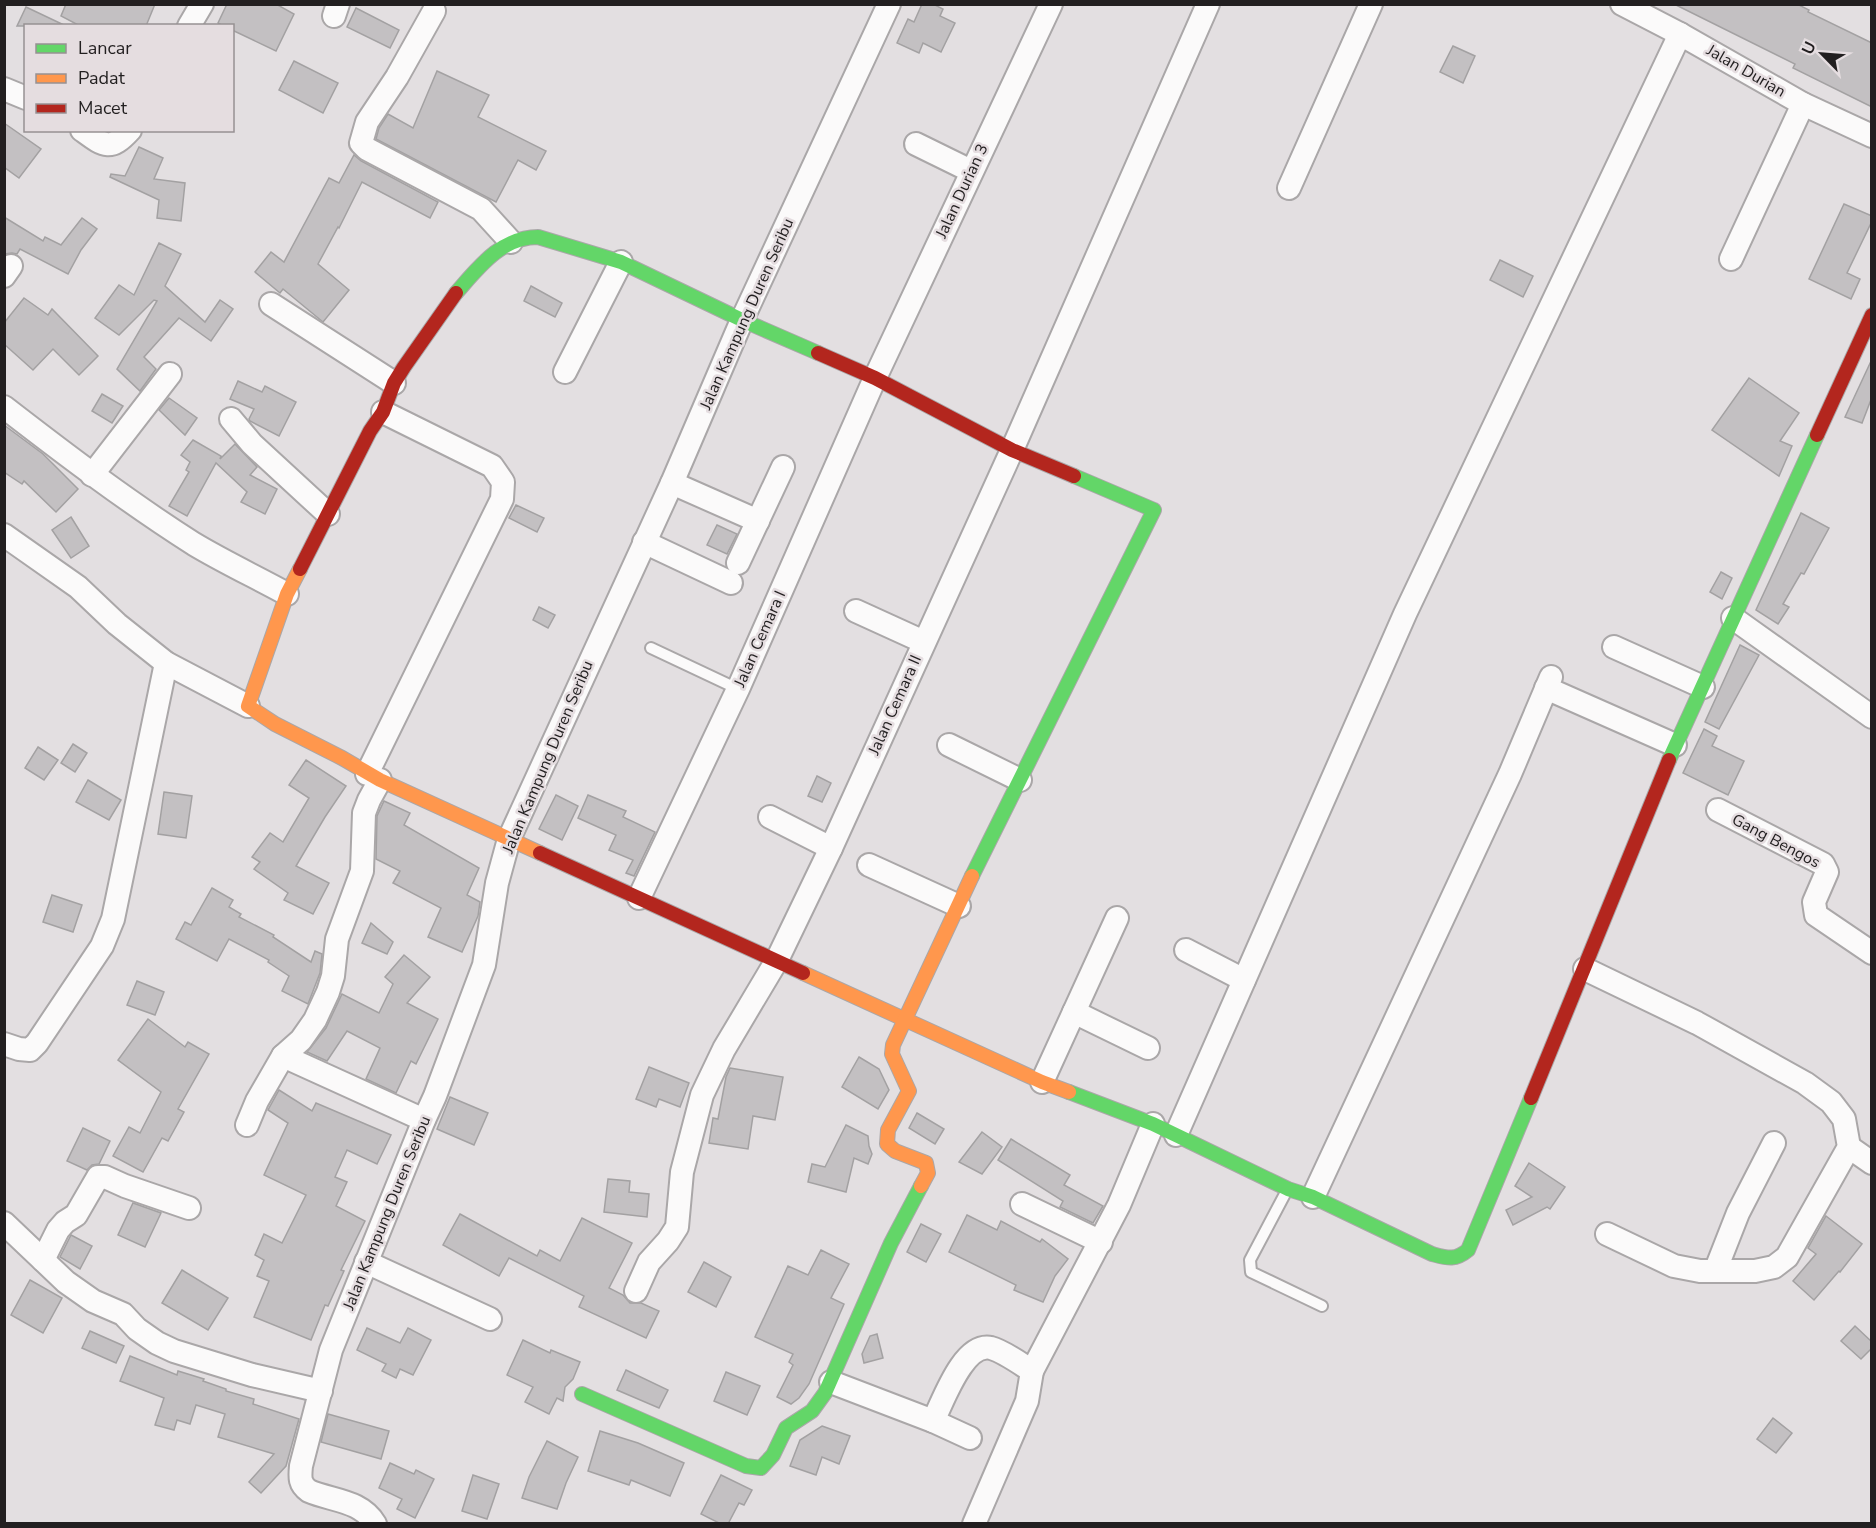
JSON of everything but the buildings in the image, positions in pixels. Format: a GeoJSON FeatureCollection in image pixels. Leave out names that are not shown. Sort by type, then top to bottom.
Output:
{"type":"FeatureCollection","features":[{"type":"Feature","properties":{"kind":"street"},"geometry":{"type":"LineString","coordinates":[[190,24],[202,4]]}},
{"type":"Feature","properties":{"kind":"street","name":"Jalan Kampung Duren Seribu"},"geometry":{"type":"LineString","coordinates":[[375,1524],[370,1514],[359,1506],[309,1491],[302,1487],[300,1480],[301,1466],[331,1350],[435,1096],[484,965],[497,883],[509,838],[672,483],[742,320],[889,4]]}},
{"type":"Feature","properties":{"kind":"street","name":"Jalan Durian 3"},"geometry":{"type":"LineString","coordinates":[[875,378],[1051,4]]}},
{"type":"Feature","properties":{"kind":"street","name":"Jalan Cemara II"},"geometry":{"type":"LineString","coordinates":[[636,1291],[649,1262],[677,1227],[682,1172],[702,1095],[724,1049],[777,960],[831,848],[1012,450],[1208,4]]}},
{"type":"Feature","properties":{"kind":"street"},"geometry":{"type":"LineString","coordinates":[[1289,188],[1371,4]]}},
{"type":"Feature","properties":{"kind":"street","name":"Jalan Durian"},"geometry":{"type":"LineString","coordinates":[[1622,4],[1803,104],[1872,136]]}},
{"type":"Feature","properties":{"kind":"street"},"geometry":{"type":"LineString","coordinates":[[434,11],[397,77],[367,122],[361,143],[367,149],[481,209],[511,242]]}},
{"type":"Feature","properties":{"kind":"street"},"geometry":{"type":"LineString","coordinates":[[1176,1135],[1405,614],[1680,34]]}},
{"type":"Feature","properties":{"kind":"street"},"geometry":{"type":"LineString","coordinates":[[4,88],[24,97]]}},
{"type":"Feature","properties":{"kind":"street"},"geometry":{"type":"LineString","coordinates":[[1731,259],[1803,104]]}},
{"type":"Feature","properties":{"kind":"street"},"geometry":{"type":"LineString","coordinates":[[85,132],[104,145],[118,143],[128,132]]}},
{"type":"Feature","properties":{"kind":"street"},"geometry":{"type":"LineString","coordinates":[[916,144],[971,171]]}},
{"type":"Feature","properties":{"kind":"street"},"geometry":{"type":"LineString","coordinates":[[248,706],[287,594],[370,431],[383,412],[394,383],[453,297],[480,266],[511,242],[527,237],[537,237],[621,262],[742,320],[875,378],[1012,450],[1154,510],[1020,780],[893,1045],[892,1054],[909,1091],[886,1131],[885,1140],[887,1146],[893,1150],[926,1163],[928,1173],[891,1243],[831,1382],[812,1411],[786,1428],[773,1455],[761,1468],[746,1466],[582,1394]]}},
{"type":"Feature","properties":{"kind":"street"},"geometry":{"type":"LineString","coordinates":[[565,372],[621,262]]}},
{"type":"Feature","properties":{"kind":"street"},"geometry":{"type":"LineString","coordinates":[[271,303],[394,383]]}},
{"type":"Feature","properties":{"kind":"street"},"geometry":{"type":"LineString","coordinates":[[4,535],[78,587],[136,640],[166,663],[374,777],[1042,1082],[1153,1124],[1288,1189],[1313,1197],[1432,1254],[1446,1258],[1460,1257],[1468,1250],[1675,745],[1872,315]]}},
{"type":"Feature","properties":{"kind":"street"},"geometry":{"type":"LineString","coordinates":[[92,475],[170,374]]}},
{"type":"Feature","properties":{"kind":"street","name":"Jalan Cemara I"},"geometry":{"type":"LineString","coordinates":[[639,898],[738,689],[875,378]]}},
{"type":"Feature","properties":{"kind":"street"},"geometry":{"type":"LineString","coordinates":[[4,407],[92,475],[197,545],[287,594]]}},
{"type":"Feature","properties":{"kind":"street"},"geometry":{"type":"LineString","coordinates":[[247,1125],[257,1101],[283,1056],[301,1040],[328,992],[333,976],[338,939],[362,871],[364,813],[374,777],[502,500],[503,482],[492,466],[383,412]]}},
{"type":"Feature","properties":{"kind":"street"},"geometry":{"type":"LineString","coordinates":[[231,419],[252,444],[328,514]]}},
{"type":"Feature","properties":{"kind":"street"},"geometry":{"type":"LineString","coordinates":[[644,542],[734,573],[783,467]]}},
{"type":"Feature","properties":{"kind":"street"},"geometry":{"type":"LineString","coordinates":[[672,483],[758,521]]}},
{"type":"Feature","properties":{"kind":"street"},"geometry":{"type":"LineString","coordinates":[[856,611],[924,642]]}},
{"type":"Feature","properties":{"kind":"street"},"geometry":{"type":"LineString","coordinates":[[1733,618],[1872,717]]}},
{"type":"Feature","properties":{"kind":"street"},"geometry":{"type":"LineString","coordinates":[[1614,647],[1703,687]]}},
{"type":"Feature","properties":{"kind":"street"},"geometry":{"type":"LineString","coordinates":[[4,1044],[30,1050],[37,1043],[109,932],[166,663]]}},
{"type":"Feature","properties":{"kind":"street"},"geometry":{"type":"LineString","coordinates":[[1313,1197],[1510,774],[1548,683],[1675,745]]}},
{"type":"Feature","properties":{"kind":"street"},"geometry":{"type":"LineString","coordinates":[[950,745],[1020,780]]}},
{"type":"Feature","properties":{"kind":"street","name":"Gang Bengos"},"geometry":{"type":"LineString","coordinates":[[1718,810],[1823,864],[1827,872],[1814,902],[1816,915],[1872,952]]}},
{"type":"Feature","properties":{"kind":"street"},"geometry":{"type":"LineString","coordinates":[[770,817],[831,848]]}},
{"type":"Feature","properties":{"kind":"street"},"geometry":{"type":"LineString","coordinates":[[869,865],[959,906]]}},
{"type":"Feature","properties":{"kind":"street"},"geometry":{"type":"LineString","coordinates":[[1042,1082],[1117,918]]}},
{"type":"Feature","properties":{"kind":"street"},"geometry":{"type":"LineString","coordinates":[[1186,950],[1244,980]]}},
{"type":"Feature","properties":{"kind":"street"},"geometry":{"type":"LineString","coordinates":[[1585,969],[1696,1023],[1806,1083],[1832,1102],[1844,1119],[1850,1147],[1872,1163]]}},
{"type":"Feature","properties":{"kind":"street"},"geometry":{"type":"LineString","coordinates":[[1074,1012],[1148,1048]]}},
{"type":"Feature","properties":{"kind":"street"},"geometry":{"type":"LineString","coordinates":[[283,1056],[424,1120]]}},
{"type":"Feature","properties":{"kind":"street"},"geometry":{"type":"LineString","coordinates":[[974,1524],[1027,1401],[1032,1371],[1101,1242],[1128,1186],[1153,1124]]}},
{"type":"Feature","properties":{"kind":"street"},"geometry":{"type":"LineString","coordinates":[[1716,1269],[1738,1213],[1774,1143]]}},
{"type":"Feature","properties":{"kind":"street"},"geometry":{"type":"LineString","coordinates":[[1607,1234],[1674,1266],[1700,1271],[1716,1269],[1755,1271],[1774,1267],[1787,1257],[1850,1147]]}},
{"type":"Feature","properties":{"kind":"street"},"geometry":{"type":"LineString","coordinates":[[43,1260],[58,1230],[76,1215],[98,1178],[105,1177],[124,1186],[189,1208]]}},
{"type":"Feature","properties":{"kind":"street"},"geometry":{"type":"LineString","coordinates":[[1022,1204],[1101,1242]]}},
{"type":"Feature","properties":{"kind":"street"},"geometry":{"type":"LineString","coordinates":[[4,1223],[66,1282],[93,1301],[123,1314],[137,1329],[157,1343],[174,1351],[252,1375],[321,1391]]}},
{"type":"Feature","properties":{"kind":"street"},"geometry":{"type":"LineString","coordinates":[[366,1262],[490,1318]]}},
{"type":"Feature","properties":{"kind":"street"},"geometry":{"type":"LineString","coordinates":[[933,1422],[960,1368],[969,1355],[978,1349],[990,1348],[1032,1371]]}},
{"type":"Feature","properties":{"kind":"street"},"geometry":{"type":"LineString","coordinates":[[831,1382],[970,1438]]}},
{"type":"Feature","properties":{"kind":"lane"},"geometry":{"type":"LineString","coordinates":[[651,648],[738,689]]}},
{"type":"Feature","properties":{"kind":"lane"},"geometry":{"type":"LineString","coordinates":[[1288,1189],[1250,1260],[1251,1272],[1322,1306]]}},
{"type":"Feature","properties":{"kind":"traffic: fast"},"geometry":{"type":"LineString","coordinates":[[456,293],[482,264],[502,248],[525,238],[538,237],[621,262],[742,320],[818,353]]}},
{"type":"Feature","properties":{"kind":"traffic: fast"},"geometry":{"type":"LineString","coordinates":[[1669,760],[1817,435]]}},
{"type":"Feature","properties":{"kind":"traffic: fast"},"geometry":{"type":"LineString","coordinates":[[972,876],[1154,510],[1074,476]]}},
{"type":"Feature","properties":{"kind":"traffic: fast"},"geometry":{"type":"LineString","coordinates":[[1069,1092],[1153,1124],[1288,1189],[1313,1197],[1432,1254],[1451,1258],[1468,1250],[1531,1098]]}},
{"type":"Feature","properties":{"kind":"traffic: fast"},"geometry":{"type":"LineString","coordinates":[[582,1394],[746,1466],[761,1468],[773,1455],[786,1428],[812,1411],[825,1393],[891,1243],[921,1186]]}},
{"type":"Feature","properties":{"kind":"traffic: slow"},"geometry":{"type":"LineString","coordinates":[[300,569],[287,594],[248,706],[275,724],[380,780],[540,853]]}},
{"type":"Feature","properties":{"kind":"traffic: slow"},"geometry":{"type":"LineString","coordinates":[[921,1186],[928,1173],[926,1163],[895,1151],[887,1144],[888,1130],[909,1091],[892,1054],[893,1045],[972,876]]}},
{"type":"Feature","properties":{"kind":"traffic: slow"},"geometry":{"type":"LineString","coordinates":[[803,973],[1042,1082],[1069,1092]]}},
{"type":"Feature","properties":{"kind":"traffic: jam"},"geometry":{"type":"LineString","coordinates":[[300,569],[370,431],[383,412],[394,383],[456,293]]}},
{"type":"Feature","properties":{"kind":"traffic: jam"},"geometry":{"type":"LineString","coordinates":[[1817,435],[1872,315]]}},
{"type":"Feature","properties":{"kind":"traffic: jam"},"geometry":{"type":"LineString","coordinates":[[818,353],[875,378],[1012,450],[1074,476]]}},
{"type":"Feature","properties":{"kind":"traffic: jam"},"geometry":{"type":"LineString","coordinates":[[1531,1098],[1669,760]]}},
{"type":"Feature","properties":{"kind":"traffic: jam"},"geometry":{"type":"LineString","coordinates":[[540,853],[803,973]]}}]}
